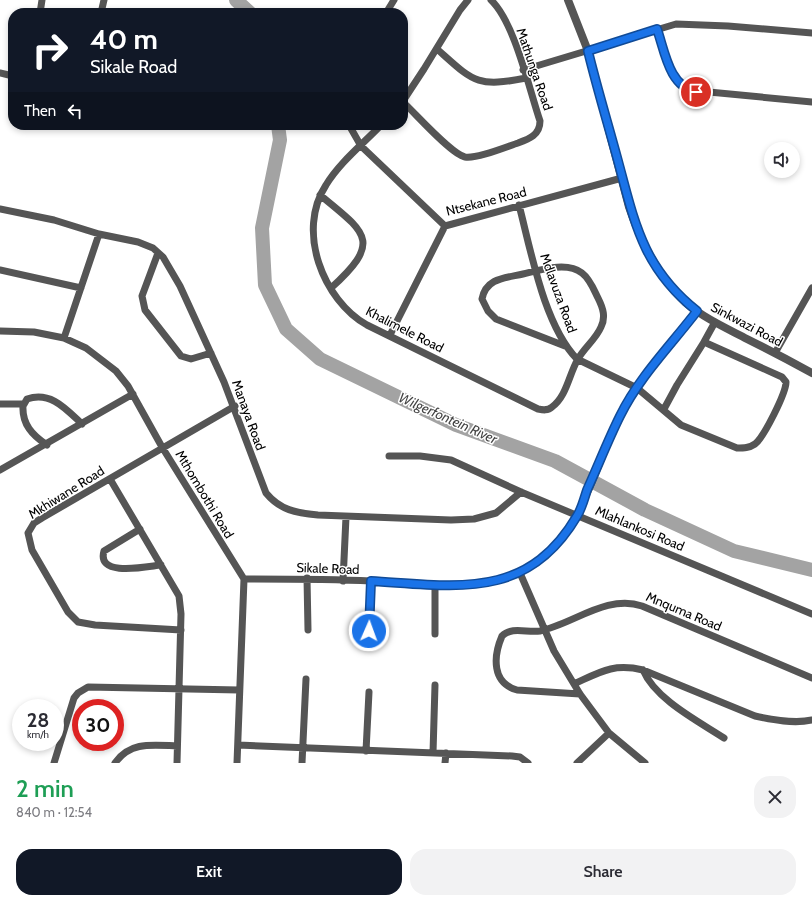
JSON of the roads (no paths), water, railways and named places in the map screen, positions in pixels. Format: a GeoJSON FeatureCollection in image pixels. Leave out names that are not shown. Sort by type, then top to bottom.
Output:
{"type":"FeatureCollection","features":[{"type":"Feature","properties":{"kind":"street","name":"Mathunga Road"},"geometry":{"type":"LineString","coordinates":[[408,93],[460,10],[468,0]]}},
{"type":"Feature","properties":{"kind":"street","name":"Mathunga Road"},"geometry":{"type":"LineString","coordinates":[[408,106],[458,154],[464,157],[476,156],[518,143],[529,139],[536,133],[539,129],[540,121],[526,78],[501,12],[491,0]]}},
{"type":"Feature","properties":{"kind":"street","name":"Sinkwazi Road"},"geometry":{"type":"LineString","coordinates":[[568,0],[588,51],[633,221],[645,247],[669,284],[697,311],[812,373]]}},
{"type":"Feature","properties":{"kind":"street"},"geometry":{"type":"LineString","coordinates":[[523,70],[676,24],[812,33]]}},
{"type":"Feature","properties":{"kind":"street"},"geometry":{"type":"LineString","coordinates":[[657,29],[675,78],[682,87],[688,90],[812,102]]}},
{"type":"Feature","properties":{"kind":"street"},"geometry":{"type":"LineString","coordinates":[[437,49],[467,75],[477,80],[488,83],[498,83],[526,78]]}},
{"type":"Feature","properties":{"kind":"street","name":"Ntsekane Road"},"geometry":{"type":"LineString","coordinates":[[352,130],[361,146],[445,226],[622,178]]}},
{"type":"Feature","properties":{"kind":"street"},"geometry":{"type":"LineString","coordinates":[[361,146],[376,130]]}},
{"type":"Feature","properties":{"kind":"street","name":"Khalimele Road"},"geometry":{"type":"LineString","coordinates":[[361,146],[332,177],[320,195],[316,209],[314,245],[318,259],[331,288],[355,317],[538,409],[545,410],[552,407],[562,395],[578,359]]}},
{"type":"Feature","properties":{"kind":"street"},"geometry":{"type":"LineString","coordinates":[[320,195],[359,229],[363,240],[362,249],[358,259],[350,271],[331,288]]}},
{"type":"Feature","properties":{"kind":"street","name":"Mdlavuza Road"},"geometry":{"type":"LineString","coordinates":[[519,205],[550,313],[566,346],[578,359],[637,388],[664,409],[681,425],[737,448],[751,446],[761,439],[784,392],[786,386],[785,379],[775,373],[704,342]]}},
{"type":"Feature","properties":{"kind":"street","name":"Manaya Road"},"geometry":{"type":"LineString","coordinates":[[0,210],[54,220],[99,234],[138,242],[153,248],[158,253],[172,269],[211,353],[234,406],[259,477],[266,492],[274,502],[286,509],[298,514],[451,520],[474,519],[496,513],[521,492]]}},
{"type":"Feature","properties":{"kind":"street"},"geometry":{"type":"LineString","coordinates":[[390,335],[445,226]]}},
{"type":"Feature","properties":{"kind":"street"},"geometry":{"type":"LineString","coordinates":[[64,338],[99,234]]}},
{"type":"Feature","properties":{"kind":"street"},"geometry":{"type":"LineString","coordinates":[[158,253],[142,296],[145,310],[181,356],[191,359],[211,353]]}},
{"type":"Feature","properties":{"kind":"street"},"geometry":{"type":"LineString","coordinates":[[566,346],[503,322],[492,315],[484,305],[482,299],[484,292],[492,282],[537,271],[569,267],[583,273],[590,282],[604,312],[601,328],[578,359]]}},
{"type":"Feature","properties":{"kind":"street"},"geometry":{"type":"LineString","coordinates":[[0,270],[81,288]]}},
{"type":"Feature","properties":{"kind":"street"},"geometry":{"type":"LineString","coordinates":[[775,353],[812,288]]}},
{"type":"Feature","properties":{"kind":"street","name":"Sikale Road"},"geometry":{"type":"LineString","coordinates":[[244,579],[307,578],[435,585],[478,584],[520,572],[548,555],[578,515],[620,416],[637,388],[697,311]]}},
{"type":"Feature","properties":{"kind":"street"},"geometry":{"type":"LineString","coordinates":[[664,409],[715,322]]}},
{"type":"Feature","properties":{"kind":"street","name":"Mthombothi Road"},"geometry":{"type":"LineString","coordinates":[[0,331],[34,332],[64,338],[86,348],[116,371],[133,394],[162,447],[221,545],[244,579]]}},
{"type":"Feature","properties":{"kind":"street"},"geometry":{"type":"LineString","coordinates":[[0,470],[47,445],[133,394]]}},
{"type":"Feature","properties":{"kind":"street"},"geometry":{"type":"LineString","coordinates":[[47,445],[37,438],[28,428],[22,413],[27,399],[36,397],[51,399],[82,424]]}},
{"type":"Feature","properties":{"kind":"street"},"geometry":{"type":"LineString","coordinates":[[0,404],[24,404]]}},
{"type":"Feature","properties":{"kind":"street","name":"Mkhiwane Road"},"geometry":{"type":"LineString","coordinates":[[181,630],[95,625],[78,622],[68,612],[32,550],[28,533],[34,523],[234,406]]}},
{"type":"Feature","properties":{"kind":"street","name":"Mlahlankosi Road"},"geometry":{"type":"LineString","coordinates":[[389,456],[420,456],[452,460],[521,492],[812,614]]}},
{"type":"Feature","properties":{"kind":"street"},"geometry":{"type":"LineString","coordinates":[[110,479],[179,596],[182,614],[178,689],[177,763]]}},
{"type":"Feature","properties":{"kind":"street"},"geometry":{"type":"LineString","coordinates":[[343,580],[346,516]]}},
{"type":"Feature","properties":{"kind":"street"},"geometry":{"type":"LineString","coordinates":[[140,529],[104,551],[105,561],[111,567],[120,569],[162,565]]}},
{"type":"Feature","properties":{"kind":"street"},"geometry":{"type":"LineString","coordinates":[[520,572],[544,630],[580,694],[609,733],[645,763]]}},
{"type":"Feature","properties":{"kind":"street"},"geometry":{"type":"LineString","coordinates":[[307,578],[308,630]]}},
{"type":"Feature","properties":{"kind":"street"},"geometry":{"type":"LineString","coordinates":[[236,763],[238,745],[244,579]]}},
{"type":"Feature","properties":{"kind":"street"},"geometry":{"type":"LineString","coordinates":[[369,631],[371,581]]}},
{"type":"Feature","properties":{"kind":"street"},"geometry":{"type":"LineString","coordinates":[[435,585],[435,634]]}},
{"type":"Feature","properties":{"kind":"street","name":"Mnquma Road"},"geometry":{"type":"LineString","coordinates":[[580,694],[517,690],[508,688],[503,684],[497,672],[497,658],[502,636],[509,631],[530,632],[544,630],[596,610],[626,602],[648,609],[812,678]]}},
{"type":"Feature","properties":{"kind":"street"},"geometry":{"type":"LineString","coordinates":[[574,684],[609,668],[625,666],[643,670],[755,716],[797,722],[812,720]]}},
{"type":"Feature","properties":{"kind":"street"},"geometry":{"type":"LineString","coordinates":[[643,670],[647,680],[662,695],[724,738]]}},
{"type":"Feature","properties":{"kind":"street"},"geometry":{"type":"LineString","coordinates":[[302,763],[306,679]]}},
{"type":"Feature","properties":{"kind":"street"},"geometry":{"type":"LineString","coordinates":[[433,753],[435,685]]}},
{"type":"Feature","properties":{"kind":"street"},"geometry":{"type":"LineString","coordinates":[[54,763],[74,698],[83,689],[93,686],[239,690]]}},
{"type":"Feature","properties":{"kind":"street"},"geometry":{"type":"LineString","coordinates":[[366,751],[369,692]]}},
{"type":"Feature","properties":{"kind":"street"},"geometry":{"type":"LineString","coordinates":[[577,763],[609,733]]}},
{"type":"Feature","properties":{"kind":"street"},"geometry":{"type":"LineString","coordinates":[[114,763],[121,755],[132,747],[144,744],[177,746]]}},
{"type":"Feature","properties":{"kind":"street"},"geometry":{"type":"LineString","coordinates":[[238,745],[512,756],[520,757],[528,763]]}},
{"type":"Feature","properties":{"kind":"street"},"geometry":{"type":"LineString","coordinates":[[445,763],[446,753]]}},
{"type":"Feature","properties":{"kind":"waterway","name":"Wilgerfontein River"},"geometry":{"type":"LineString","coordinates":[[236,0],[245,8]]}},
{"type":"Feature","properties":{"kind":"waterway","name":"Wilgerfontein River"},"geometry":{"type":"LineString","coordinates":[[279,130],[280,140],[262,228],[265,285],[286,329],[320,359],[456,425],[555,461],[645,510],[734,551],[812,570]]}}]}
